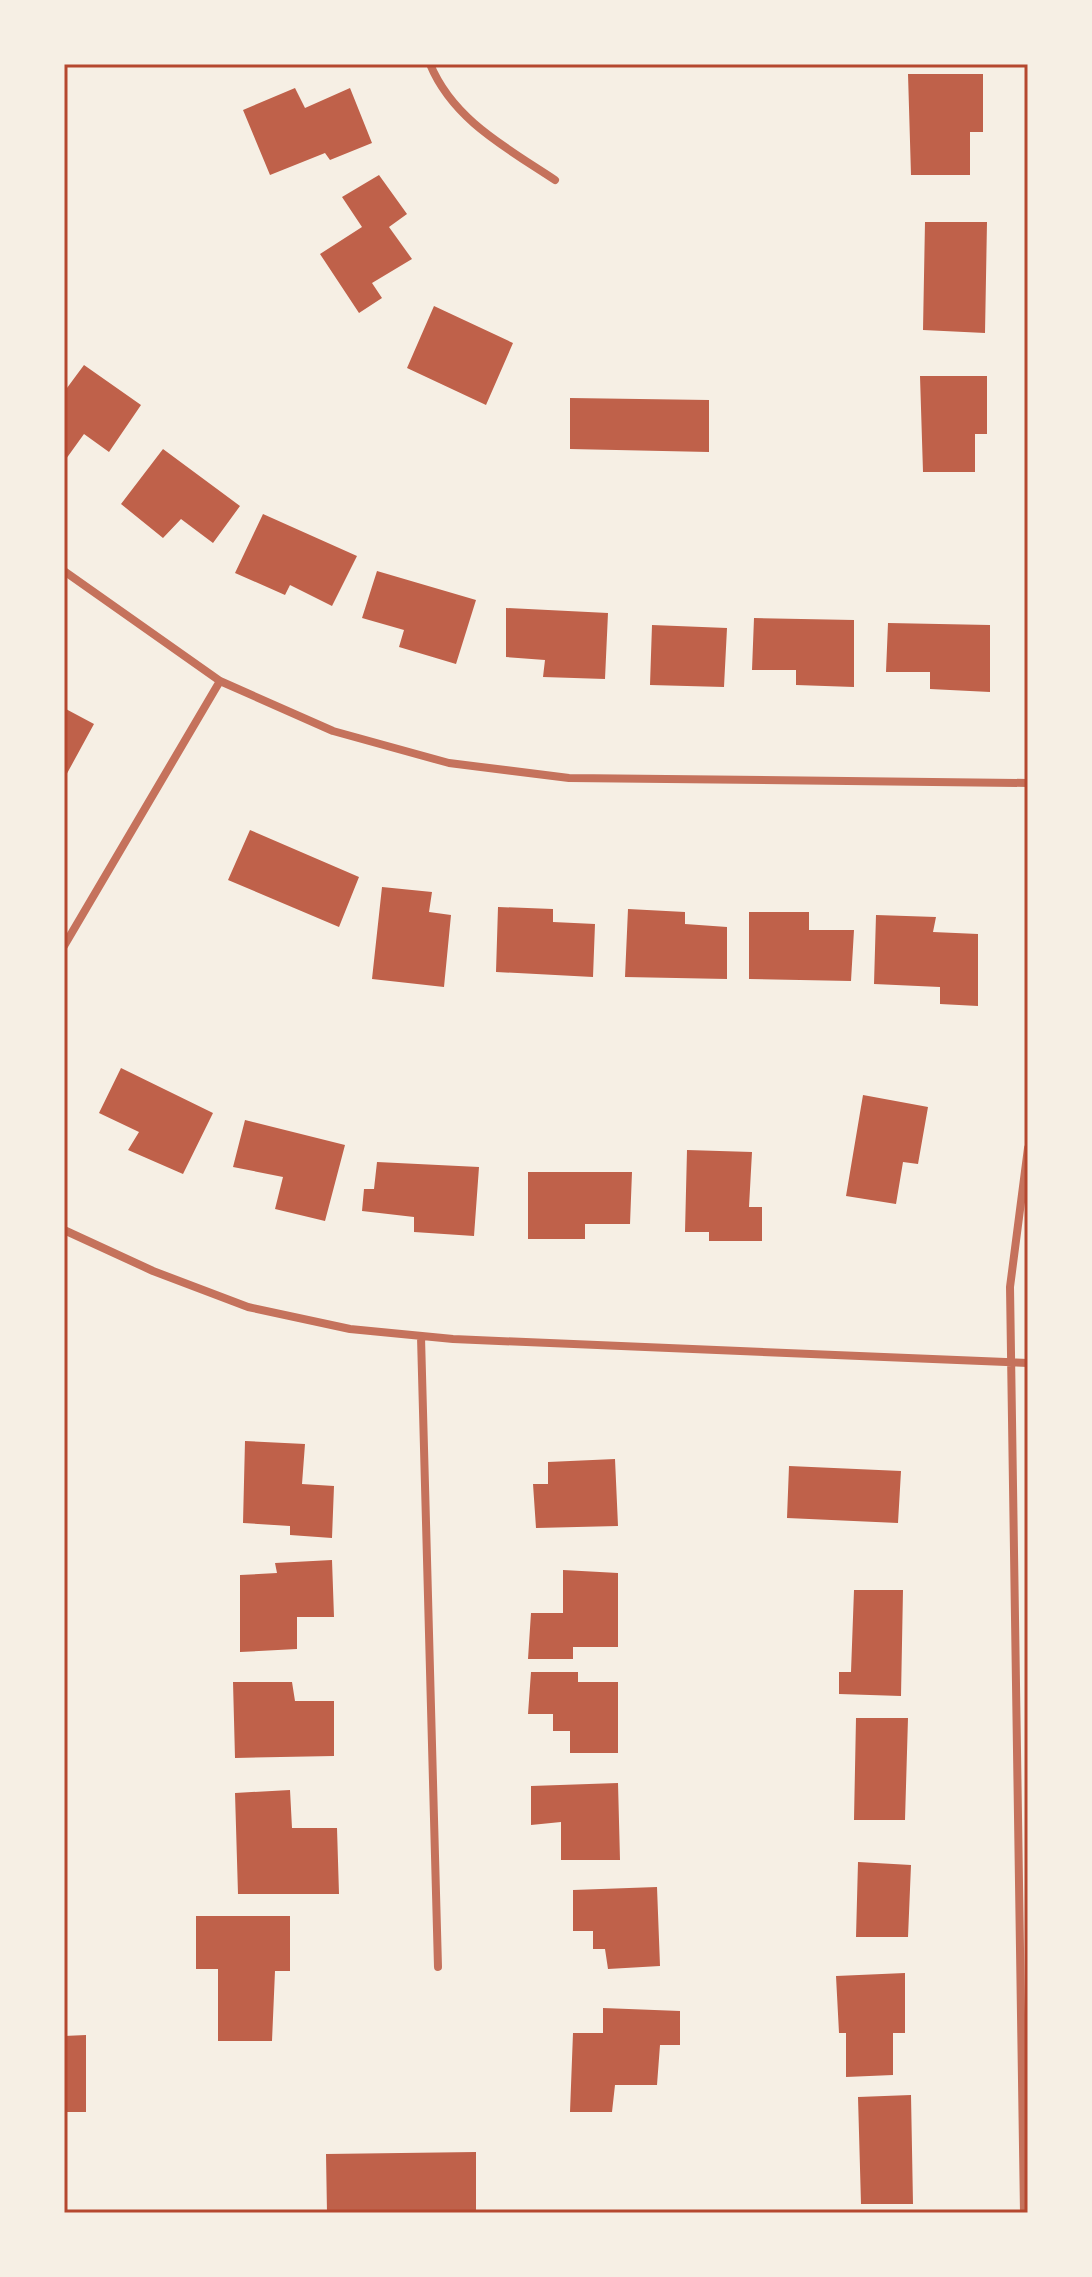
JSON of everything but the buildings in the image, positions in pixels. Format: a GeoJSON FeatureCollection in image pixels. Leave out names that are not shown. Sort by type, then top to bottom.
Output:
{"type":"FeatureCollection","features":[{"type":"Feature","properties":{"kind":"street"},"geometry":{"type":"LineString","coordinates":[[430,64],[438,85],[470,123],[555,180]]}},
{"type":"Feature","properties":{"kind":"street"},"geometry":{"type":"LineString","coordinates":[[64,571],[220,681],[333,731],[449,763],[569,778],[1028,783]]}},
{"type":"Feature","properties":{"kind":"street"},"geometry":{"type":"LineString","coordinates":[[64,946],[220,681]]}},
{"type":"Feature","properties":{"kind":"street"},"geometry":{"type":"LineString","coordinates":[[1024,2213],[1010,1287],[1028,1148]]}},
{"type":"Feature","properties":{"kind":"street"},"geometry":{"type":"LineString","coordinates":[[64,1230],[153,1271],[248,1307],[350,1329],[421,1337],[1028,1363]]}},
{"type":"Feature","properties":{"kind":"street"},"geometry":{"type":"LineString","coordinates":[[421,1337],[438,1967]]}}]}
